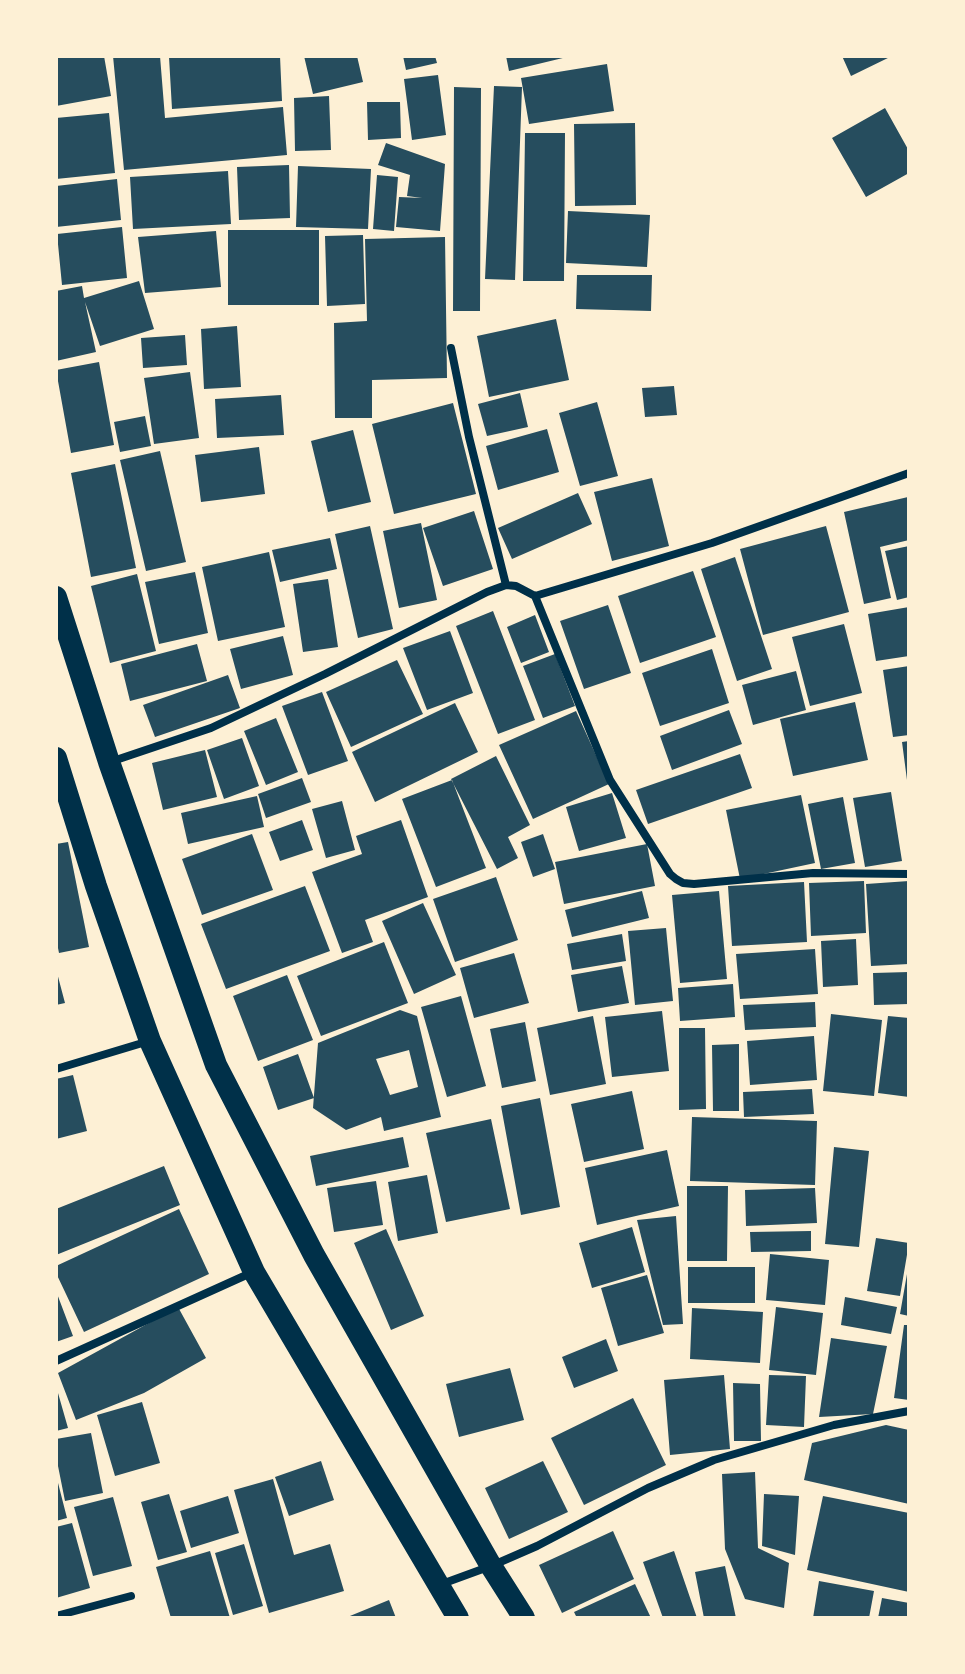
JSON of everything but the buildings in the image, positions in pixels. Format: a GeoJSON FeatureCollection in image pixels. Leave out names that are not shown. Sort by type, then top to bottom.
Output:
{"type":"FeatureCollection","features":[{"type":"Feature","properties":{"kind":"highway"},"geometry":{"type":"LineString","coordinates":[[56,597],[109,762],[216,1065],[314,1255],[491,1566],[524,1618]]}},
{"type":"Feature","properties":{"kind":"highway"},"geometry":{"type":"LineString","coordinates":[[56,758],[150,1041],[254,1272],[458,1618]]}},
{"type":"Feature","properties":{"kind":"street"},"geometry":{"type":"LineString","coordinates":[[451,348],[469,437],[506,585]]}},
{"type":"Feature","properties":{"kind":"street"},"geometry":{"type":"LineString","coordinates":[[535,596],[712,543],[909,473]]}},
{"type":"Feature","properties":{"kind":"street"},"geometry":{"type":"LineString","coordinates":[[109,762],[211,728],[487,592],[506,585],[516,586],[535,596],[610,780],[676,879],[694,884],[813,873],[909,874]]}},
{"type":"Feature","properties":{"kind":"street"},"geometry":{"type":"LineString","coordinates":[[56,1069],[150,1041]]}},
{"type":"Feature","properties":{"kind":"street"},"geometry":{"type":"LineString","coordinates":[[56,1361],[254,1272]]}},
{"type":"Feature","properties":{"kind":"street"},"geometry":{"type":"LineString","coordinates":[[438,1585],[548,1541],[648,1488],[714,1460],[834,1425],[909,1411]]}},
{"type":"Feature","properties":{"kind":"street"},"geometry":{"type":"LineString","coordinates":[[56,1616],[131,1596]]}}]}
